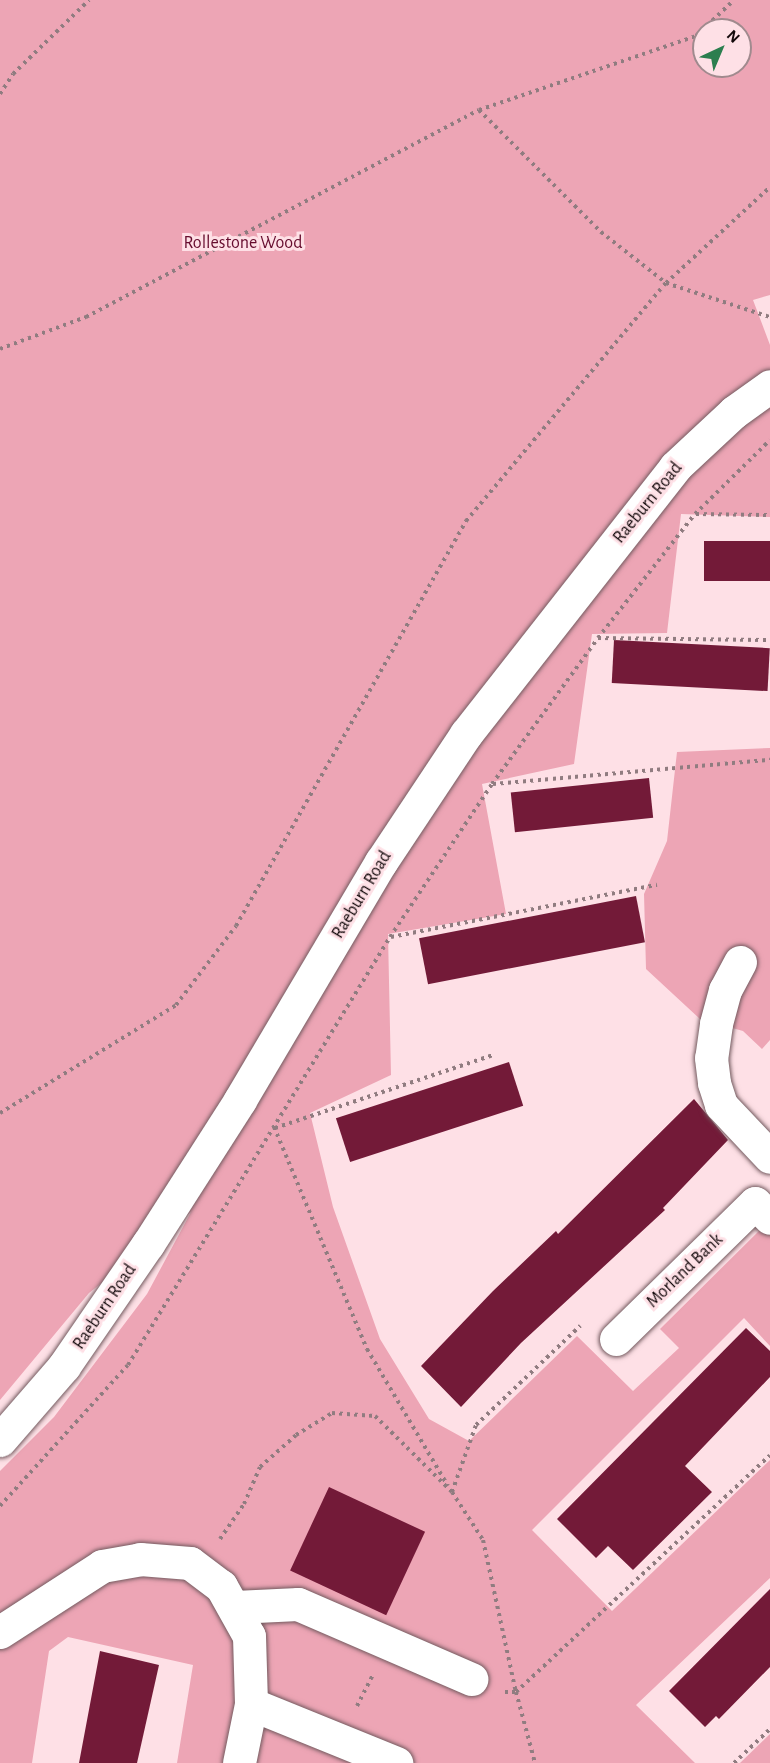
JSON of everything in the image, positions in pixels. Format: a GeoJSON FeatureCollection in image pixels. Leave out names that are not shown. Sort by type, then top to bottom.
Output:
{"type":"FeatureCollection","features":[{"type":"Feature","properties":{"kind":"street","name":"Raeburn Road"},"geometry":{"type":"LineString","coordinates":[[0,1440],[64,1366],[240,1100],[381,862],[466,734],[667,476],[734,411],[770,386]]}},
{"type":"Feature","properties":{"kind":"street"},"geometry":{"type":"LineString","coordinates":[[740,962],[725,990],[716,1023],[711,1058],[714,1083],[721,1105],[770,1157]]}},
{"type":"Feature","properties":{"kind":"street","name":"Morland Bank"},"geometry":{"type":"LineString","coordinates":[[616,1339],[765,1203]]}},
{"type":"Feature","properties":{"kind":"street"},"geometry":{"type":"LineString","coordinates":[[0,1632],[102,1566],[140,1559],[189,1563],[221,1586],[235,1607],[249,1636],[251,1704],[239,1763]]}},
{"type":"Feature","properties":{"kind":"street"},"geometry":{"type":"LineString","coordinates":[[235,1607],[298,1604],[471,1679]]}},
{"type":"Feature","properties":{"kind":"street"},"geometry":{"type":"LineString","coordinates":[[251,1704],[396,1763]]}},
{"type":"Feature","properties":{"kind":"path"},"geometry":{"type":"LineString","coordinates":[[0,93],[13,74],[89,0]]}},
{"type":"Feature","properties":{"kind":"path"},"geometry":{"type":"LineString","coordinates":[[0,349],[86,317],[479,110],[696,36],[734,0]]}},
{"type":"Feature","properties":{"kind":"path"},"geometry":{"type":"LineString","coordinates":[[479,110],[601,232],[666,283],[770,317]]}},
{"type":"Feature","properties":{"kind":"path"},"geometry":{"type":"LineString","coordinates":[[0,1113],[176,1005],[236,926],[466,521],[666,283],[770,187]]}},
{"type":"Feature","properties":{"kind":"path"},"geometry":{"type":"LineString","coordinates":[[0,1506],[128,1365],[390,937],[492,784],[598,638],[694,514],[770,440]]}},
{"type":"Feature","properties":{"kind":"path"},"geometry":{"type":"LineString","coordinates":[[693,450],[694,514]]}},
{"type":"Feature","properties":{"kind":"path"},"geometry":{"type":"LineString","coordinates":[[694,514],[770,515]]}},
{"type":"Feature","properties":{"kind":"path"},"geometry":{"type":"LineString","coordinates":[[598,638],[770,640]]}},
{"type":"Feature","properties":{"kind":"path"},"geometry":{"type":"LineString","coordinates":[[492,784],[770,759]]}},
{"type":"Feature","properties":{"kind":"path"},"geometry":{"type":"LineString","coordinates":[[390,937],[657,885]]}},
{"type":"Feature","properties":{"kind":"path"},"geometry":{"type":"LineString","coordinates":[[275,1128],[493,1055]]}},
{"type":"Feature","properties":{"kind":"path"},"geometry":{"type":"LineString","coordinates":[[240,1100],[275,1128],[367,1348],[483,1540],[516,1692],[535,1763]]}},
{"type":"Feature","properties":{"kind":"path"},"geometry":{"type":"LineString","coordinates":[[452,1492],[476,1425],[592,1313],[616,1339]]}},
{"type":"Feature","properties":{"kind":"path"},"geometry":{"type":"LineString","coordinates":[[189,1563],[219,1540],[244,1504],[260,1467],[296,1435],[332,1413],[375,1416],[452,1492]]}},
{"type":"Feature","properties":{"kind":"path"},"geometry":{"type":"LineString","coordinates":[[471,1679],[497,1692],[516,1692],[770,1455]]}},
{"type":"Feature","properties":{"kind":"path"},"geometry":{"type":"LineString","coordinates":[[340,1739],[389,1645]]}},
{"type":"Feature","properties":{"kind":"path"},"geometry":{"type":"LineString","coordinates":[[734,1763],[770,1729]]}},
{"type":"Feature","properties":{"kind":"green space","name":"Rollestone Wood"},"geometry":{"type":"Polygon","coordinates":[[[0,0],[770,0],[770,295],[753,300],[770,345],[770,517],[681,514],[667,633],[592,634],[574,764],[482,784],[506,914],[388,934],[391,1075],[310,1113],[333,1207],[380,1339],[429,1419],[469,1441],[577,1336],[633,1391],[679,1348],[660,1329],[770,1220],[770,1346],[744,1318],[532,1530],[612,1611],[770,1460],[770,1578],[636,1705],[695,1763],[177,1763],[193,1665],[68,1637],[49,1651],[32,1763],[0,1763],[0,1471],[54,1417],[147,1294],[191,1212],[89,1293],[0,1400],[0,0]]]}},
{"type":"Feature","properties":{"kind":"green space"},"geometry":{"type":"Polygon","coordinates":[[[770,748],[770,1040],[762,1049],[743,1031],[700,1019],[646,969],[644,894],[667,841],[677,752],[770,748]]]}},
{"type":"Feature","properties":{"kind":"green space"},"geometry":{"type":"Polygon","coordinates":[[[770,1734],[770,1763],[740,1763],[770,1734]]]}},
{"type":"Feature","properties":{"kind":"building"},"geometry":{"type":"Polygon","coordinates":[[[704,541],[770,541],[770,581],[704,581],[704,541]]]}},
{"type":"Feature","properties":{"kind":"building"},"geometry":{"type":"Polygon","coordinates":[[[614,640],[770,648],[768,691],[612,683],[614,640]]]}},
{"type":"Feature","properties":{"kind":"building"},"geometry":{"type":"Polygon","coordinates":[[[649,778],[653,818],[515,832],[511,793],[649,778]]]}},
{"type":"Feature","properties":{"kind":"building"},"geometry":{"type":"Polygon","coordinates":[[[636,896],[645,942],[428,984],[419,938],[636,896]]]}},
{"type":"Feature","properties":{"kind":"building"},"geometry":{"type":"Polygon","coordinates":[[[509,1062],[523,1106],[350,1162],[336,1118],[509,1062]]]}},
{"type":"Feature","properties":{"kind":"building"},"geometry":{"type":"Polygon","coordinates":[[[694,1099],[728,1140],[663,1208],[665,1210],[521,1343],[461,1407],[421,1366],[493,1291],[556,1231],[558,1234],[694,1099]]]}},
{"type":"Feature","properties":{"kind":"building"},"geometry":{"type":"Polygon","coordinates":[[[746,1328],[770,1351],[770,1377],[685,1466],[712,1492],[633,1570],[608,1546],[596,1558],[557,1519],[746,1328]]]}},
{"type":"Feature","properties":{"kind":"building"},"geometry":{"type":"Polygon","coordinates":[[[329,1487],[425,1532],[386,1615],[290,1570],[329,1487]]]}},
{"type":"Feature","properties":{"kind":"building"},"geometry":{"type":"Polygon","coordinates":[[[770,1589],[770,1667],[719,1719],[716,1716],[705,1727],[669,1691],[770,1589]]]}},
{"type":"Feature","properties":{"kind":"building"},"geometry":{"type":"Polygon","coordinates":[[[100,1651],[159,1665],[137,1763],[79,1763],[100,1651]]]}}]}
